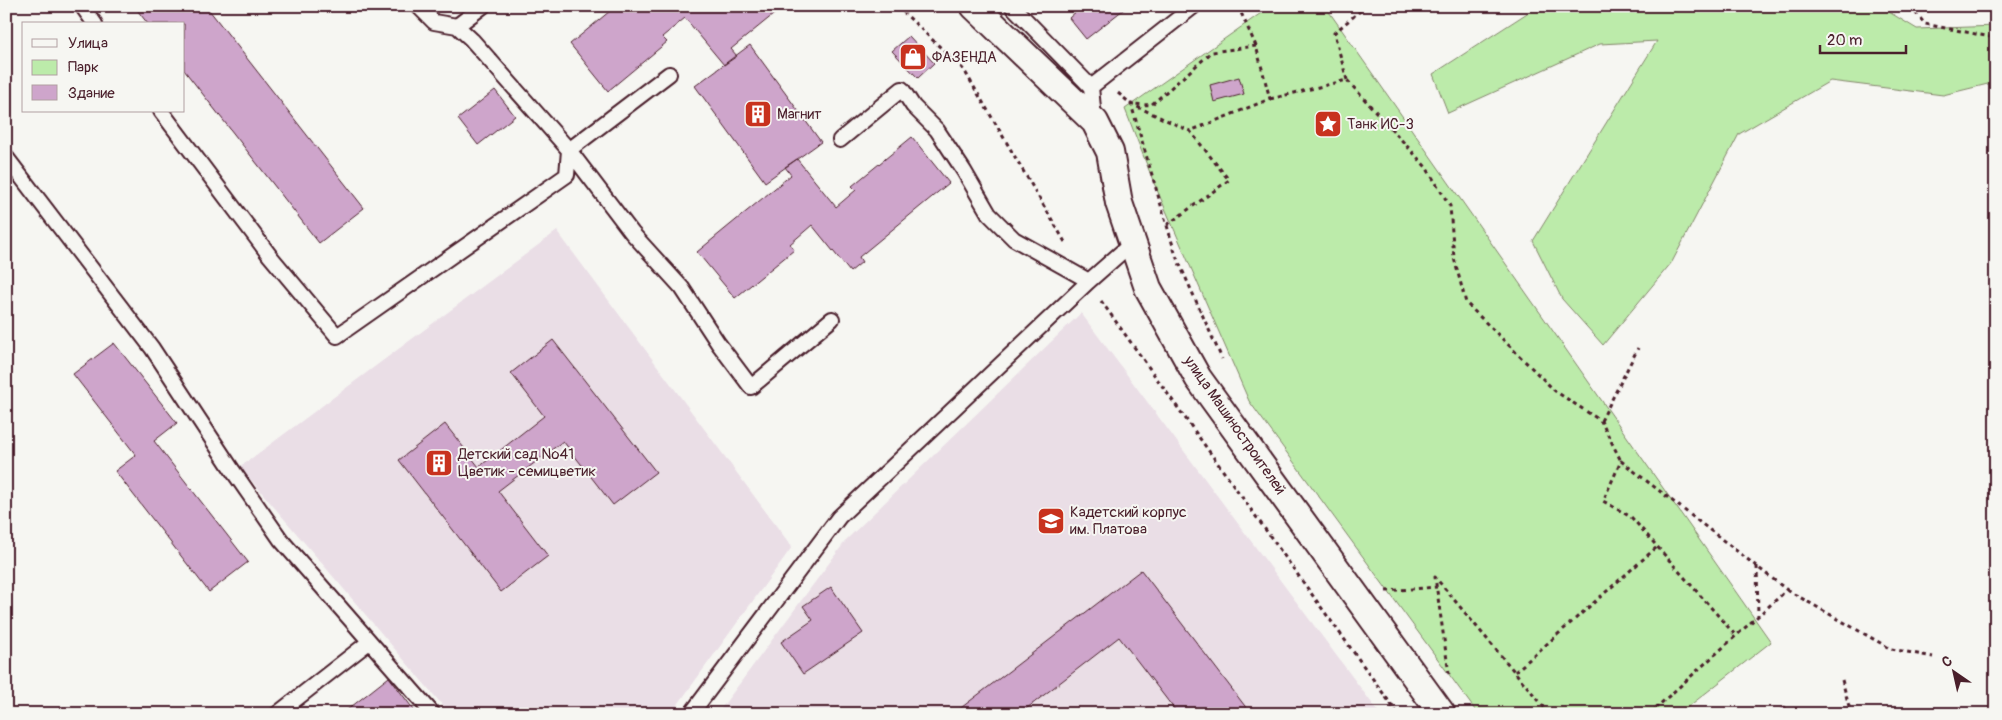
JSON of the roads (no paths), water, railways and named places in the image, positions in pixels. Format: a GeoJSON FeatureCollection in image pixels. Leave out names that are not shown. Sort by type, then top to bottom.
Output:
{"type":"FeatureCollection","features":[{"type":"Feature","properties":{"kind":"street","name":"улица Машиностроителей"},"geometry":{"type":"LineString","coordinates":[[974,6],[1095,122],[1110,152],[1119,204],[1148,288],[1198,378],[1442,714]]}},
{"type":"Feature","properties":{"kind":"lane"},"geometry":{"type":"LineString","coordinates":[[82,6],[94,22]]}},
{"type":"Feature","properties":{"kind":"lane"},"geometry":{"type":"LineString","coordinates":[[418,6],[434,22],[457,26],[472,40],[569,150],[632,233],[682,288],[718,343],[751,387],[832,319]]}},
{"type":"Feature","properties":{"kind":"lane"},"geometry":{"type":"LineString","coordinates":[[457,26],[483,6]]}},
{"type":"Feature","properties":{"kind":"lane"},"geometry":{"type":"LineString","coordinates":[[1012,6],[1091,87],[1095,122]]}},
{"type":"Feature","properties":{"kind":"lane"},"geometry":{"type":"LineString","coordinates":[[1091,87],[1194,6]]}},
{"type":"Feature","properties":{"kind":"lane"},"geometry":{"type":"LineString","coordinates":[[162,112],[270,256],[337,336],[567,175],[569,150],[669,74]]}},
{"type":"Feature","properties":{"kind":"lane"},"geometry":{"type":"LineString","coordinates":[[840,140],[902,89],[913,106],[937,130],[989,214],[1014,239],[1089,281]]}},
{"type":"Feature","properties":{"kind":"lane"},"geometry":{"type":"LineString","coordinates":[[6,157],[152,348],[281,540],[433,714]]}},
{"type":"Feature","properties":{"kind":"lane"},"geometry":{"type":"LineString","coordinates":[[691,714],[839,517],[1089,281],[1132,243]]}},
{"type":"Feature","properties":{"kind":"lane"},"geometry":{"type":"LineString","coordinates":[[277,714],[369,642]]}},
{"type":"Feature","properties":{"kind":"place","name":"ФАЗЕНДА"},"geometry":{"type":"Point","coordinates":[913,57]}},
{"type":"Feature","properties":{"kind":"place","name":"Магнит"},"geometry":{"type":"Point","coordinates":[758,114]}},
{"type":"Feature","properties":{"kind":"place","name":"Танк ИС-3"},"geometry":{"type":"Point","coordinates":[1328,124]}},
{"type":"Feature","properties":{"kind":"place","name":"Детский сад №41 Цветик - семицветик"},"geometry":{"type":"Point","coordinates":[439,463]}},
{"type":"Feature","properties":{"kind":"place","name":"Кадетский корпус им. Платова"},"geometry":{"type":"Point","coordinates":[1051,521]}}]}
